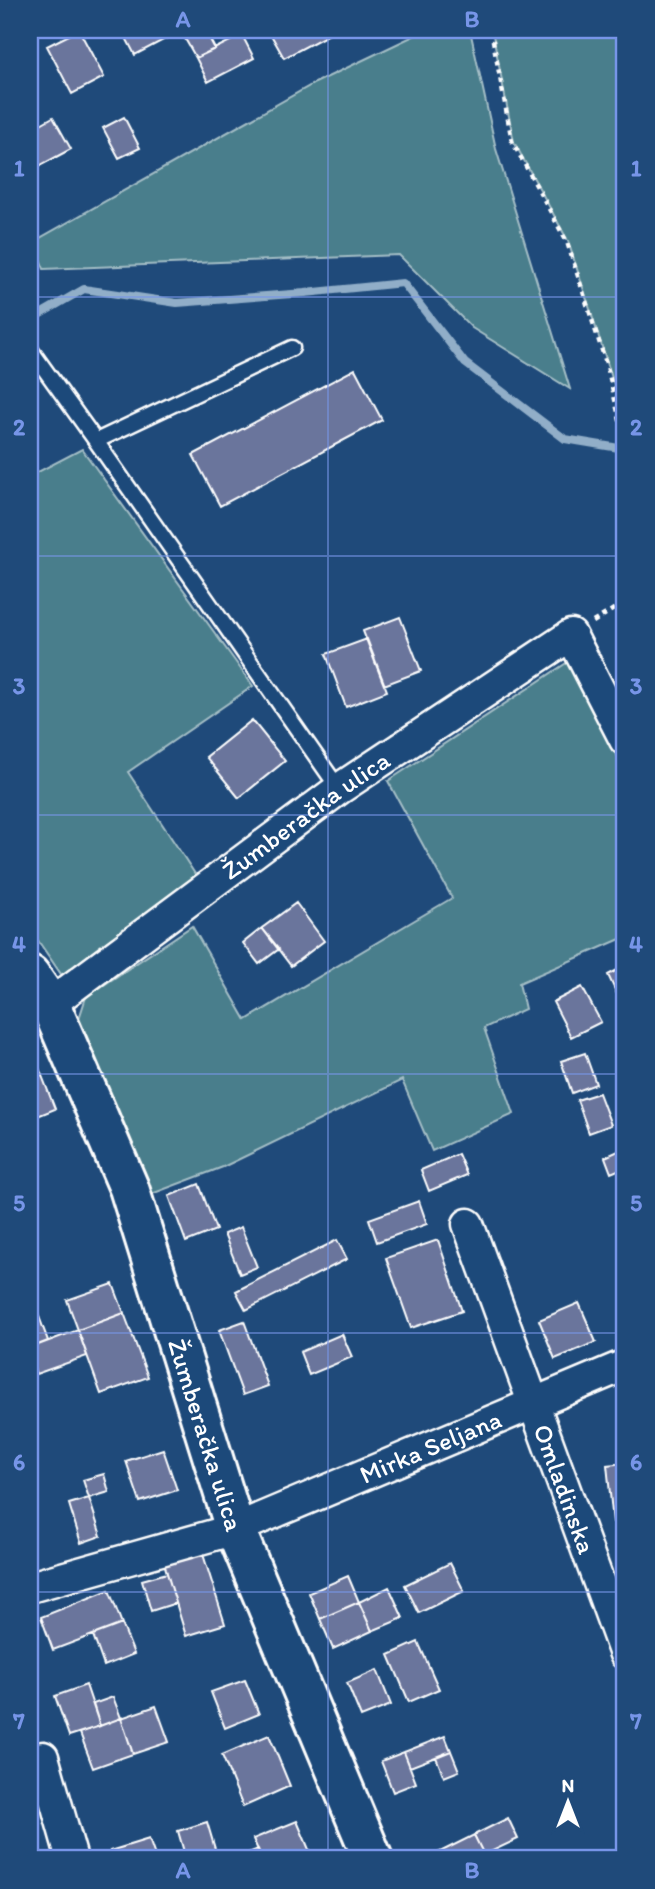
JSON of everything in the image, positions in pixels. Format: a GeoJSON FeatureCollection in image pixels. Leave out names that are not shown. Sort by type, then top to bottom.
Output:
{"type":"FeatureCollection","features":[{"type":"Feature","properties":{"kind":"main road","name":"Žumberačka ulica"},"geometry":{"type":"LineString","coordinates":[[40,990],[129,1188],[235,1529],[373,1859]]}},
{"type":"Feature","properties":{"kind":"street","name":"Žumberačka ulica"},"geometry":{"type":"LineString","coordinates":[[40,990],[571,635]]}},
{"type":"Feature","properties":{"kind":"street"},"geometry":{"type":"LineString","coordinates":[[571,635],[625,740]]}},
{"type":"Feature","properties":{"kind":"street","name":"Omladinska"},"geometry":{"type":"LineString","coordinates":[[468,1224],[625,1654]]}},
{"type":"Feature","properties":{"kind":"street","name":"Mirka Seljana"},"geometry":{"type":"LineString","coordinates":[[30,1587],[235,1529],[625,1365]]}},
{"type":"Feature","properties":{"kind":"street"},"geometry":{"type":"LineString","coordinates":[[43,1757],[72,1859]]}},
{"type":"Feature","properties":{"kind":"lane"},"geometry":{"type":"LineString","coordinates":[[96,441],[292,348]]}},
{"type":"Feature","properties":{"kind":"lane"},"geometry":{"type":"LineString","coordinates":[[30,349],[339,789]]}},
{"type":"Feature","properties":{"kind":"path"},"geometry":{"type":"LineString","coordinates":[[491,30],[512,141],[567,242],[607,366],[622,429],[625,462]]}},
{"type":"Feature","properties":{"kind":"path"},"geometry":{"type":"LineString","coordinates":[[571,635],[625,602]]}},
{"type":"Feature","properties":{"kind":"green space"},"geometry":{"type":"Polygon","coordinates":[[[426,30],[470,30],[496,149],[570,389],[472,328],[399,255],[44,269],[33,242],[315,83],[426,30]]]}},
{"type":"Feature","properties":{"kind":"green space"},"geometry":{"type":"Polygon","coordinates":[[[492,30],[625,30],[623,412],[568,241],[514,142],[492,30]]]}},
{"type":"Feature","properties":{"kind":"green space"},"geometry":{"type":"Polygon","coordinates":[[[82,449],[253,686],[128,772],[197,877],[63,977],[30,929],[30,476],[82,449]]]}},
{"type":"Feature","properties":{"kind":"green space"},"geometry":{"type":"Polygon","coordinates":[[[568,662],[618,757],[625,784],[625,937],[519,983],[525,1009],[484,1028],[514,1114],[432,1151],[402,1080],[223,1167],[149,1195],[77,1025],[86,997],[192,926],[246,1020],[452,898],[388,781],[568,662]]]}},
{"type":"Feature","properties":{"kind":"building"},"geometry":{"type":"Polygon","coordinates":[[[79,30],[104,77],[72,94],[47,46],[79,30]]]}},
{"type":"Feature","properties":{"kind":"building"},"geometry":{"type":"Polygon","coordinates":[[[122,30],[168,30],[171,36],[135,55],[122,30]]]}},
{"type":"Feature","properties":{"kind":"building"},"geometry":{"type":"Polygon","coordinates":[[[198,30],[205,30],[215,49],[196,58],[184,37],[198,30]]]}},
{"type":"Feature","properties":{"kind":"building"},"geometry":{"type":"Polygon","coordinates":[[[275,30],[337,30],[284,58],[270,33],[275,30]]]}},
{"type":"Feature","properties":{"kind":"building"},"geometry":{"type":"Polygon","coordinates":[[[242,35],[254,58],[208,82],[196,58],[242,35]]]}},
{"type":"Feature","properties":{"kind":"building"},"geometry":{"type":"Polygon","coordinates":[[[53,117],[71,149],[30,171],[30,130],[53,117]]]}},
{"type":"Feature","properties":{"kind":"building"},"geometry":{"type":"Polygon","coordinates":[[[124,117],[140,148],[119,158],[103,128],[124,117]]]}},
{"type":"Feature","properties":{"kind":"building"},"geometry":{"type":"Polygon","coordinates":[[[355,369],[382,420],[220,506],[193,455],[355,369]]]}},
{"type":"Feature","properties":{"kind":"building"},"geometry":{"type":"Polygon","coordinates":[[[400,617],[421,671],[384,685],[363,631],[400,617]]]}},
{"type":"Feature","properties":{"kind":"building"},"geometry":{"type":"Polygon","coordinates":[[[367,639],[387,691],[346,707],[326,654],[367,639]]]}},
{"type":"Feature","properties":{"kind":"building"},"geometry":{"type":"Polygon","coordinates":[[[252,720],[285,761],[239,798],[206,757],[252,720]]]}},
{"type":"Feature","properties":{"kind":"building"},"geometry":{"type":"Polygon","coordinates":[[[296,903],[324,941],[291,966],[262,928],[296,903]]]}},
{"type":"Feature","properties":{"kind":"building"},"geometry":{"type":"Polygon","coordinates":[[[262,928],[279,949],[259,964],[243,943],[262,928]]]}},
{"type":"Feature","properties":{"kind":"building"},"geometry":{"type":"Polygon","coordinates":[[[625,966],[625,1006],[623,1007],[608,975],[625,966]]]}},
{"type":"Feature","properties":{"kind":"building"},"geometry":{"type":"Polygon","coordinates":[[[582,987],[601,1022],[571,1037],[553,1002],[582,987]]]}},
{"type":"Feature","properties":{"kind":"building"},"geometry":{"type":"Polygon","coordinates":[[[625,1031],[625,1053],[617,1034],[625,1031]]]}},
{"type":"Feature","properties":{"kind":"building"},"geometry":{"type":"Polygon","coordinates":[[[30,1045],[55,1109],[30,1119],[30,1045]]]}},
{"type":"Feature","properties":{"kind":"building"},"geometry":{"type":"Polygon","coordinates":[[[585,1053],[596,1084],[572,1093],[561,1061],[585,1053]]]}},
{"type":"Feature","properties":{"kind":"building"},"geometry":{"type":"Polygon","coordinates":[[[599,1093],[611,1125],[589,1133],[577,1100],[599,1093]]]}},
{"type":"Feature","properties":{"kind":"building"},"geometry":{"type":"Polygon","coordinates":[[[625,1148],[625,1167],[611,1173],[605,1157],[625,1148]]]}},
{"type":"Feature","properties":{"kind":"building"},"geometry":{"type":"Polygon","coordinates":[[[458,1154],[467,1175],[429,1191],[421,1170],[458,1154]]]}},
{"type":"Feature","properties":{"kind":"building"},"geometry":{"type":"Polygon","coordinates":[[[199,1184],[216,1230],[186,1242],[169,1196],[199,1184]]]}},
{"type":"Feature","properties":{"kind":"building"},"geometry":{"type":"Polygon","coordinates":[[[419,1201],[427,1224],[377,1242],[369,1219],[419,1201]]]}},
{"type":"Feature","properties":{"kind":"building"},"geometry":{"type":"Polygon","coordinates":[[[241,1227],[257,1267],[240,1274],[224,1234],[241,1227]]]}},
{"type":"Feature","properties":{"kind":"building"},"geometry":{"type":"Polygon","coordinates":[[[337,1240],[347,1259],[246,1310],[236,1291],[337,1240]]]}},
{"type":"Feature","properties":{"kind":"building"},"geometry":{"type":"Polygon","coordinates":[[[438,1240],[462,1311],[411,1328],[386,1258],[438,1240]]]}},
{"type":"Feature","properties":{"kind":"building"},"geometry":{"type":"Polygon","coordinates":[[[113,1284],[124,1313],[78,1330],[67,1300],[113,1284]]]}},
{"type":"Feature","properties":{"kind":"building"},"geometry":{"type":"Polygon","coordinates":[[[579,1303],[596,1342],[555,1359],[539,1320],[579,1303]]]}},
{"type":"Feature","properties":{"kind":"building"},"geometry":{"type":"Polygon","coordinates":[[[37,1311],[48,1341],[30,1348],[30,1313],[37,1311]]]}},
{"type":"Feature","properties":{"kind":"building"},"geometry":{"type":"Polygon","coordinates":[[[124,1313],[148,1377],[101,1394],[78,1330],[124,1313]]]}},
{"type":"Feature","properties":{"kind":"building"},"geometry":{"type":"Polygon","coordinates":[[[244,1321],[268,1386],[243,1395],[219,1330],[244,1321]]]}},
{"type":"Feature","properties":{"kind":"building"},"geometry":{"type":"Polygon","coordinates":[[[78,1330],[87,1356],[36,1374],[30,1358],[30,1348],[78,1330]]]}},
{"type":"Feature","properties":{"kind":"building"},"geometry":{"type":"Polygon","coordinates":[[[342,1334],[352,1357],[309,1375],[300,1352],[342,1334]]]}},
{"type":"Feature","properties":{"kind":"building"},"geometry":{"type":"Polygon","coordinates":[[[163,1449],[177,1490],[140,1502],[126,1461],[163,1449]]]}},
{"type":"Feature","properties":{"kind":"building"},"geometry":{"type":"Polygon","coordinates":[[[625,1463],[625,1521],[613,1522],[607,1465],[625,1463]]]}},
{"type":"Feature","properties":{"kind":"building"},"geometry":{"type":"Polygon","coordinates":[[[104,1474],[109,1492],[89,1498],[83,1480],[104,1474]]]}},
{"type":"Feature","properties":{"kind":"building"},"geometry":{"type":"Polygon","coordinates":[[[89,1498],[101,1536],[81,1543],[69,1504],[89,1498]]]}},
{"type":"Feature","properties":{"kind":"building"},"geometry":{"type":"Polygon","coordinates":[[[202,1551],[225,1624],[186,1636],[164,1563],[202,1551]]]}},
{"type":"Feature","properties":{"kind":"building"},"geometry":{"type":"Polygon","coordinates":[[[450,1563],[464,1591],[419,1613],[405,1585],[450,1563]]]}},
{"type":"Feature","properties":{"kind":"building"},"geometry":{"type":"Polygon","coordinates":[[[167,1573],[176,1603],[151,1611],[142,1580],[167,1573]]]}},
{"type":"Feature","properties":{"kind":"building"},"geometry":{"type":"Polygon","coordinates":[[[348,1576],[359,1602],[320,1619],[309,1593],[348,1576]]]}},
{"type":"Feature","properties":{"kind":"building"},"geometry":{"type":"Polygon","coordinates":[[[389,1587],[403,1618],[372,1631],[359,1602],[389,1587]]]}},
{"type":"Feature","properties":{"kind":"building"},"geometry":{"type":"Polygon","coordinates":[[[109,1590],[122,1624],[53,1650],[41,1617],[109,1590]]]}},
{"type":"Feature","properties":{"kind":"building"},"geometry":{"type":"Polygon","coordinates":[[[359,1602],[372,1631],[333,1649],[320,1619],[359,1602]]]}},
{"type":"Feature","properties":{"kind":"building"},"geometry":{"type":"Polygon","coordinates":[[[122,1624],[134,1654],[104,1666],[93,1635],[122,1624]]]}},
{"type":"Feature","properties":{"kind":"building"},"geometry":{"type":"Polygon","coordinates":[[[418,1642],[439,1689],[409,1702],[389,1655],[418,1642]]]}},
{"type":"Feature","properties":{"kind":"building"},"geometry":{"type":"Polygon","coordinates":[[[377,1670],[391,1705],[361,1717],[347,1683],[377,1670]]]}},
{"type":"Feature","properties":{"kind":"building"},"geometry":{"type":"Polygon","coordinates":[[[245,1680],[259,1714],[225,1728],[211,1692],[245,1680]]]}},
{"type":"Feature","properties":{"kind":"building"},"geometry":{"type":"Polygon","coordinates":[[[86,1685],[100,1726],[69,1736],[55,1696],[86,1685]]]}},
{"type":"Feature","properties":{"kind":"building"},"geometry":{"type":"Polygon","coordinates":[[[113,1697],[121,1718],[100,1726],[93,1704],[113,1697]]]}},
{"type":"Feature","properties":{"kind":"building"},"geometry":{"type":"Polygon","coordinates":[[[156,1706],[169,1742],[133,1754],[121,1718],[156,1706]]]}},
{"type":"Feature","properties":{"kind":"building"},"geometry":{"type":"Polygon","coordinates":[[[121,1718],[133,1754],[93,1768],[80,1733],[121,1718]]]}},
{"type":"Feature","properties":{"kind":"building"},"geometry":{"type":"Polygon","coordinates":[[[269,1735],[290,1786],[243,1807],[222,1755],[269,1735]]]}},
{"type":"Feature","properties":{"kind":"building"},"geometry":{"type":"Polygon","coordinates":[[[445,1736],[451,1751],[410,1767],[404,1752],[445,1736]]]}},
{"type":"Feature","properties":{"kind":"building"},"geometry":{"type":"Polygon","coordinates":[[[451,1751],[459,1771],[444,1777],[436,1757],[451,1751]]]}},
{"type":"Feature","properties":{"kind":"building"},"geometry":{"type":"Polygon","coordinates":[[[404,1752],[416,1783],[393,1792],[381,1761],[404,1752]]]}},
{"type":"Feature","properties":{"kind":"building"},"geometry":{"type":"Polygon","coordinates":[[[508,1818],[518,1839],[484,1855],[474,1835],[508,1818]]]}},
{"type":"Feature","properties":{"kind":"building"},"geometry":{"type":"Polygon","coordinates":[[[297,1821],[313,1859],[262,1859],[253,1839],[297,1821]]]}},
{"type":"Feature","properties":{"kind":"building"},"geometry":{"type":"Polygon","coordinates":[[[207,1822],[218,1859],[186,1859],[178,1831],[207,1822]]]}},
{"type":"Feature","properties":{"kind":"building"},"geometry":{"type":"Polygon","coordinates":[[[474,1835],[486,1859],[439,1859],[436,1854],[474,1835]]]}},
{"type":"Feature","properties":{"kind":"building"},"geometry":{"type":"Polygon","coordinates":[[[149,1839],[156,1859],[113,1859],[110,1851],[149,1839]]]}},
{"type":"Feature","properties":{"kind":"building"},"geometry":{"type":"Polygon","coordinates":[[[258,1849],[262,1859],[234,1859],[258,1849]]]}},
{"type":"Feature","properties":{"kind":"waterway"},"geometry":{"type":"LineString","coordinates":[[30,320],[84,289],[177,303],[403,283],[465,363],[565,439],[625,449]]}}]}
